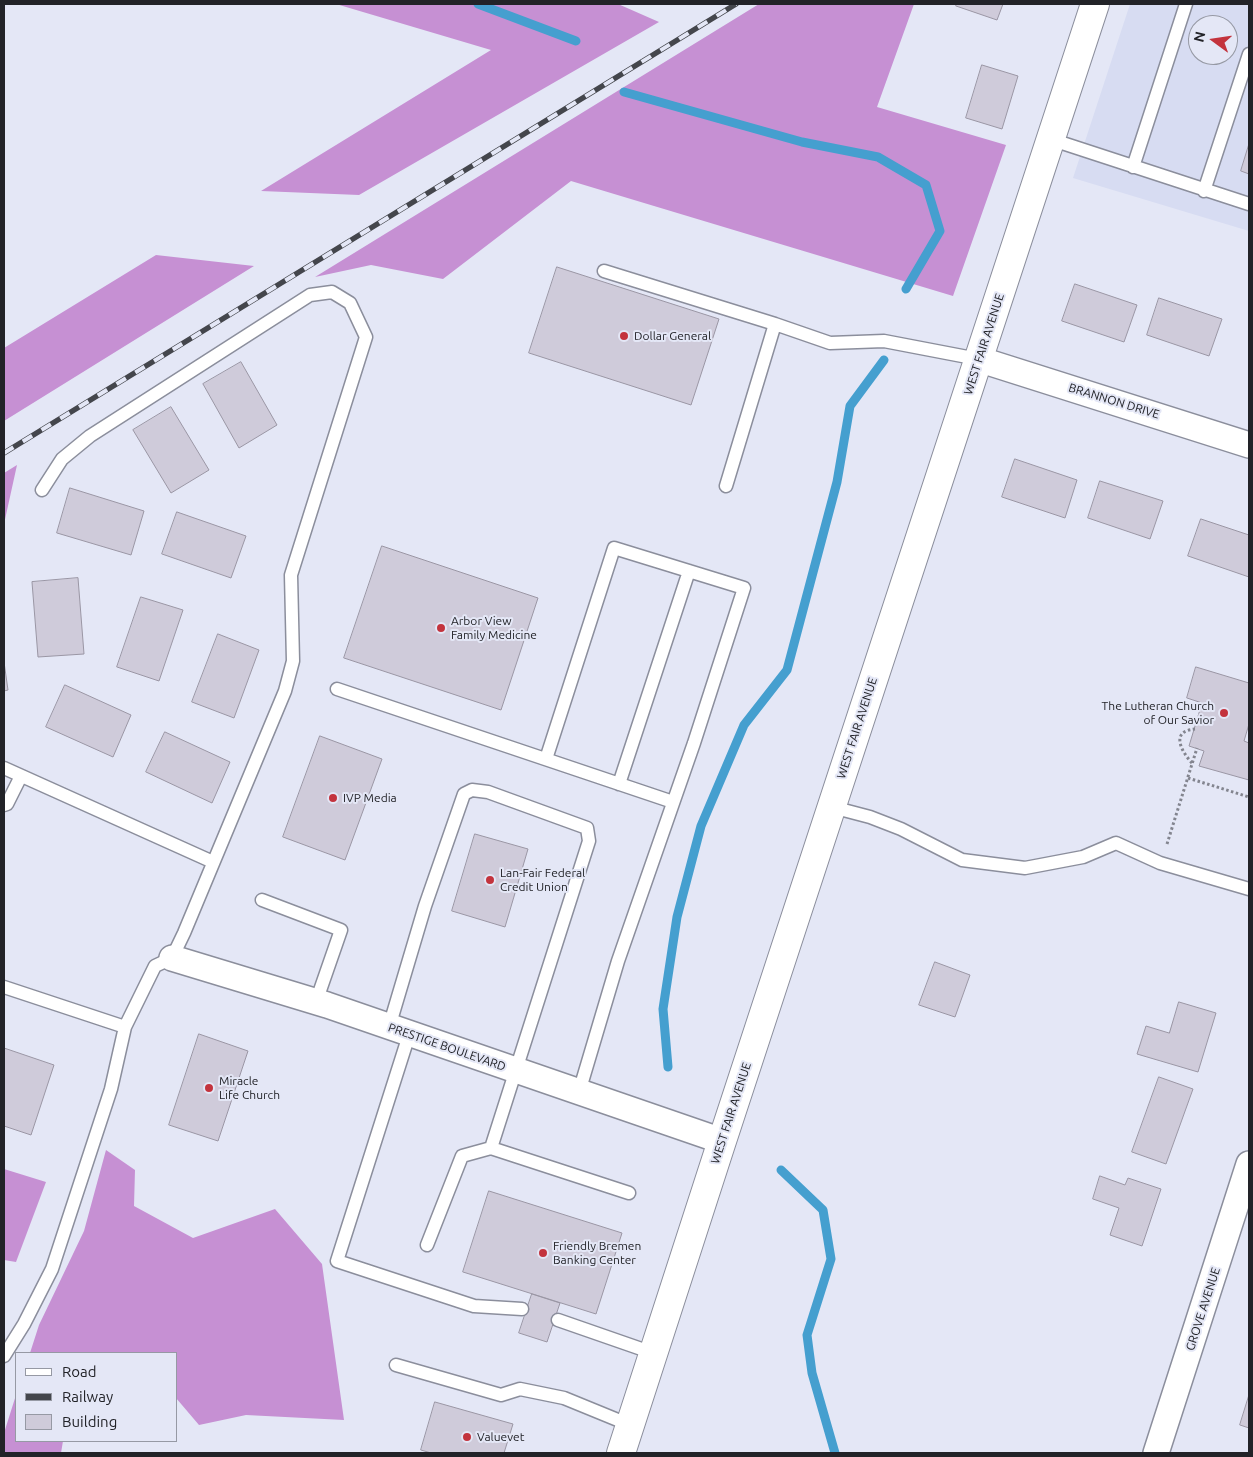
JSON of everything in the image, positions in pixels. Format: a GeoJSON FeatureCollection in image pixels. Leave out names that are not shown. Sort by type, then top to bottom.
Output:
{"type":"FeatureCollection","features":[{"type":"Feature","properties":{"kind":"street","name":"WEST FAIR AVENUE"},"geometry":{"type":"LineString","coordinates":[[621,1453],[1095,4]]}},
{"type":"Feature","properties":{"kind":"street","name":"BRANNON DRIVE"},"geometry":{"type":"LineString","coordinates":[[978,358],[1249,445]]}},
{"type":"Feature","properties":{"kind":"street","name":"PRESTIGE BOULEVARD"},"geometry":{"type":"LineString","coordinates":[[172,958],[316,1002],[722,1141]]}},
{"type":"Feature","properties":{"kind":"street","name":"GROVE AVENUE"},"geometry":{"type":"LineString","coordinates":[[1156,1453],[1249,1164]]}},
{"type":"Feature","properties":{"kind":"lane"},"geometry":{"type":"LineString","coordinates":[[1133,167],[1186,4]]}},
{"type":"Feature","properties":{"kind":"lane"},"geometry":{"type":"LineString","coordinates":[[1204,190],[1249,54]]}},
{"type":"Feature","properties":{"kind":"lane"},"geometry":{"type":"LineString","coordinates":[[1050,139],[1249,204]]}},
{"type":"Feature","properties":{"kind":"lane"},"geometry":{"type":"LineString","coordinates":[[604,271],[830,343],[884,341],[978,358]]}},
{"type":"Feature","properties":{"kind":"lane"},"geometry":{"type":"LineString","coordinates":[[4,1356],[24,1324],[52,1269],[111,1089],[125,1027],[155,966],[172,958],[285,691],[292,661],[291,575],[366,337],[350,303],[332,292],[310,295],[90,436],[62,459],[42,490]]}},
{"type":"Feature","properties":{"kind":"lane"},"geometry":{"type":"LineString","coordinates":[[726,486],[775,324]]}},
{"type":"Feature","properties":{"kind":"lane"},"geometry":{"type":"LineString","coordinates":[[546,759],[614,548],[744,588],[618,961],[578,1092]]}},
{"type":"Feature","properties":{"kind":"lane"},"geometry":{"type":"LineString","coordinates":[[619,784],[689,571]]}},
{"type":"Feature","properties":{"kind":"lane"},"geometry":{"type":"LineString","coordinates":[[337,689],[673,802]]}},
{"type":"Feature","properties":{"kind":"lane"},"geometry":{"type":"LineString","coordinates":[[4,768],[213,862]]}},
{"type":"Feature","properties":{"kind":"lane"},"geometry":{"type":"LineString","coordinates":[[4,805],[7,804],[21,776]]}},
{"type":"Feature","properties":{"kind":"lane"},"geometry":{"type":"LineString","coordinates":[[491,1148],[588,841],[587,828],[488,792],[472,790],[464,794],[425,906],[399,1031],[337,1261],[474,1306],[522,1309]]}},
{"type":"Feature","properties":{"kind":"lane"},"geometry":{"type":"LineString","coordinates":[[832,807],[870,817],[901,829],[962,860],[1025,868],[1083,857],[1116,843],[1160,863],[1249,889]]}},
{"type":"Feature","properties":{"kind":"lane"},"geometry":{"type":"LineString","coordinates":[[262,900],[341,930],[316,1002]]}},
{"type":"Feature","properties":{"kind":"lane"},"geometry":{"type":"LineString","coordinates":[[4,987],[125,1027]]}},
{"type":"Feature","properties":{"kind":"lane"},"geometry":{"type":"LineString","coordinates":[[427,1245],[462,1156],[491,1148],[630,1193]]}},
{"type":"Feature","properties":{"kind":"lane"},"geometry":{"type":"LineString","coordinates":[[558,1320],[653,1353]]}},
{"type":"Feature","properties":{"kind":"lane"},"geometry":{"type":"LineString","coordinates":[[396,1365],[501,1395],[520,1389],[564,1398],[630,1425]]}},
{"type":"Feature","properties":{"kind":"path"},"geometry":{"type":"LineString","coordinates":[[1192,763],[1183,753],[1180,743],[1181,734],[1186,729],[1195,729]]}},
{"type":"Feature","properties":{"kind":"path"},"geometry":{"type":"LineString","coordinates":[[1160,863],[1196,748]]}},
{"type":"Feature","properties":{"kind":"path"},"geometry":{"type":"LineString","coordinates":[[1188,778],[1249,797]]}},
{"type":"Feature","properties":{"kind":"shaded area"},"geometry":{"type":"Polygon","coordinates":[[[336,4],[618,4],[659,22],[359,195],[261,191],[491,50],[336,4]]]}},
{"type":"Feature","properties":{"kind":"shaded area"},"geometry":{"type":"Polygon","coordinates":[[[759,4],[914,4],[877,107],[1006,145],[953,296],[571,181],[443,279],[371,265],[315,277],[759,4]]]}},
{"type":"Feature","properties":{"kind":"shaded area"},"geometry":{"type":"Polygon","coordinates":[[[1130,4],[1249,4],[1249,231],[1073,178],[1130,4]]]}},
{"type":"Feature","properties":{"kind":"shaded area"},"geometry":{"type":"Polygon","coordinates":[[[156,255],[254,266],[4,421],[4,348],[156,255]]]}},
{"type":"Feature","properties":{"kind":"shaded area"},"geometry":{"type":"Polygon","coordinates":[[[17,465],[4,524],[4,473],[17,465]]]}},
{"type":"Feature","properties":{"kind":"shaded area"},"geometry":{"type":"Polygon","coordinates":[[[106,1150],[135,1170],[134,1206],[193,1238],[275,1209],[322,1264],[344,1420],[246,1415],[199,1425],[178,1400],[178,1352],[30,1352],[39,1325],[84,1231],[106,1150]]]}},
{"type":"Feature","properties":{"kind":"shaded area"},"geometry":{"type":"Polygon","coordinates":[[[4,1169],[46,1182],[16,1262],[4,1260],[4,1169]]]}},
{"type":"Feature","properties":{"kind":"shaded area"},"geometry":{"type":"Polygon","coordinates":[[[15,1398],[15,1442],[63,1442],[61,1453],[4,1453],[4,1433],[15,1398]]]}},
{"type":"Feature","properties":{"kind":"building"},"geometry":{"type":"Polygon","coordinates":[[[957,4],[1003,4],[997,20],[956,6],[957,4]]]}},
{"type":"Feature","properties":{"kind":"building"},"geometry":{"type":"Polygon","coordinates":[[[982,65],[1018,76],[1002,129],[966,118],[982,65]]]}},
{"type":"Feature","properties":{"kind":"building"},"geometry":{"type":"Polygon","coordinates":[[[1249,144],[1249,174],[1241,171],[1249,144]]]}},
{"type":"Feature","properties":{"kind":"building","name":"Dollar General"},"geometry":{"type":"Polygon","coordinates":[[[557,267],[719,319],[691,405],[529,353],[557,267]]]}},
{"type":"Feature","properties":{"kind":"building"},"geometry":{"type":"Polygon","coordinates":[[[1075,284],[1137,305],[1124,342],[1062,321],[1075,284]]]}},
{"type":"Feature","properties":{"kind":"building"},"geometry":{"type":"Polygon","coordinates":[[[1159,298],[1222,319],[1209,356],[1147,335],[1159,298]]]}},
{"type":"Feature","properties":{"kind":"building"},"geometry":{"type":"Polygon","coordinates":[[[241,362],[277,425],[239,448],[203,384],[241,362]]]}},
{"type":"Feature","properties":{"kind":"building"},"geometry":{"type":"Polygon","coordinates":[[[171,407],[209,470],[171,493],[133,430],[171,407]]]}},
{"type":"Feature","properties":{"kind":"building"},"geometry":{"type":"Polygon","coordinates":[[[1015,459],[1077,480],[1065,518],[1002,497],[1015,459]]]}},
{"type":"Feature","properties":{"kind":"building"},"geometry":{"type":"Polygon","coordinates":[[[1100,481],[1163,501],[1150,539],[1088,518],[1100,481]]]}},
{"type":"Feature","properties":{"kind":"building"},"geometry":{"type":"Polygon","coordinates":[[[70,488],[144,511],[131,555],[57,533],[70,488]]]}},
{"type":"Feature","properties":{"kind":"building"},"geometry":{"type":"Polygon","coordinates":[[[177,512],[246,536],[231,578],[162,554],[177,512]]]}},
{"type":"Feature","properties":{"kind":"building"},"geometry":{"type":"Polygon","coordinates":[[[1201,519],[1249,535],[1249,577],[1188,556],[1201,519]]]}},
{"type":"Feature","properties":{"kind":"building","name":"Arbor View Family Medicine"},"geometry":{"type":"Polygon","coordinates":[[[382,546],[538,598],[501,710],[344,658],[382,546]]]}},
{"type":"Feature","properties":{"kind":"building"},"geometry":{"type":"Polygon","coordinates":[[[78,578],[84,654],[38,657],[32,582],[78,578]]]}},
{"type":"Feature","properties":{"kind":"building"},"geometry":{"type":"Polygon","coordinates":[[[141,597],[183,610],[159,681],[117,667],[141,597]]]}},
{"type":"Feature","properties":{"kind":"building"},"geometry":{"type":"Polygon","coordinates":[[[218,634],[259,650],[234,718],[192,702],[218,634]]]}},
{"type":"Feature","properties":{"kind":"building"},"geometry":{"type":"Polygon","coordinates":[[[4,662],[8,690],[4,691],[4,662]]]}},
{"type":"Feature","properties":{"kind":"building","name":"The Lutheran Church of Our Savior"},"geometry":{"type":"Polygon","coordinates":[[[1196,667],[1249,683],[1249,724],[1244,741],[1249,743],[1249,780],[1199,766],[1204,751],[1189,746],[1202,703],[1187,698],[1196,667]]]}},
{"type":"Feature","properties":{"kind":"building"},"geometry":{"type":"Polygon","coordinates":[[[65,685],[131,715],[113,757],[46,727],[65,685]]]}},
{"type":"Feature","properties":{"kind":"building"},"geometry":{"type":"Polygon","coordinates":[[[165,732],[230,762],[212,803],[146,772],[165,732]]]}},
{"type":"Feature","properties":{"kind":"building","name":"IVP Media"},"geometry":{"type":"Polygon","coordinates":[[[320,736],[382,759],[345,860],[283,837],[320,736]]]}},
{"type":"Feature","properties":{"kind":"building","name":"Lan-Fair Federal Credit Union"},"geometry":{"type":"Polygon","coordinates":[[[475,834],[528,849],[505,927],[452,911],[475,834]]]}},
{"type":"Feature","properties":{"kind":"building"},"geometry":{"type":"Polygon","coordinates":[[[935,962],[970,975],[955,1017],[919,1005],[935,962]]]}},
{"type":"Feature","properties":{"kind":"building"},"geometry":{"type":"Polygon","coordinates":[[[1179,1002],[1216,1013],[1198,1072],[1137,1054],[1146,1026],[1169,1033],[1179,1002]]]}},
{"type":"Feature","properties":{"kind":"building","name":"Miracle Life Church"},"geometry":{"type":"Polygon","coordinates":[[[199,1034],[248,1051],[218,1141],[169,1125],[199,1034]]]}},
{"type":"Feature","properties":{"kind":"building"},"geometry":{"type":"Polygon","coordinates":[[[4,1048],[54,1065],[31,1135],[4,1126],[4,1048]]]}},
{"type":"Feature","properties":{"kind":"building"},"geometry":{"type":"Polygon","coordinates":[[[1159,1077],[1193,1089],[1166,1164],[1132,1152],[1159,1077]]]}},
{"type":"Feature","properties":{"kind":"building"},"geometry":{"type":"Polygon","coordinates":[[[1100,1176],[1125,1185],[1128,1178],[1161,1189],[1142,1246],[1110,1235],[1119,1208],[1093,1199],[1100,1176]]]}},
{"type":"Feature","properties":{"kind":"building","name":"Friendly Bremen Banking Center"},"geometry":{"type":"Polygon","coordinates":[[[489,1191],[622,1233],[596,1314],[463,1272],[489,1191]]]}},
{"type":"Feature","properties":{"kind":"building"},"geometry":{"type":"Polygon","coordinates":[[[532,1294],[560,1303],[547,1342],[519,1333],[532,1294]]]}},
{"type":"Feature","properties":{"kind":"building"},"geometry":{"type":"Polygon","coordinates":[[[1249,1395],[1249,1428],[1240,1425],[1249,1395]]]}},
{"type":"Feature","properties":{"kind":"building","name":"Valuevet"},"geometry":{"type":"Polygon","coordinates":[[[435,1402],[513,1424],[504,1453],[431,1453],[421,1450],[435,1402]]]}},
{"type":"Feature","properties":{"kind":"waterway"},"geometry":{"type":"LineString","coordinates":[[478,4],[576,41]]}},
{"type":"Feature","properties":{"kind":"waterway"},"geometry":{"type":"LineString","coordinates":[[624,92],[802,142],[878,157],[926,185],[940,231],[906,289]]}},
{"type":"Feature","properties":{"kind":"waterway"},"geometry":{"type":"LineString","coordinates":[[668,1067],[663,1009],[677,917],[701,826],[744,725],[787,670],[837,482],[850,406],[884,360]]}},
{"type":"Feature","properties":{"kind":"waterway"},"geometry":{"type":"LineString","coordinates":[[781,1170],[823,1210],[831,1259],[807,1335],[812,1373],[835,1453]]}},
{"type":"Feature","properties":{"kind":"railway"},"geometry":{"type":"LineString","coordinates":[[4,453],[736,4]]}},
{"type":"Feature","properties":{"kind":"place","name":"Dollar General"},"geometry":{"type":"Point","coordinates":[624,336]}},
{"type":"Feature","properties":{"kind":"place","name":"Arbor View Family Medicine"},"geometry":{"type":"Point","coordinates":[441,628]}},
{"type":"Feature","properties":{"kind":"place","name":"The Lutheran Church of Our Savior"},"geometry":{"type":"Point","coordinates":[1224,713]}},
{"type":"Feature","properties":{"kind":"place","name":"IVP Media"},"geometry":{"type":"Point","coordinates":[333,798]}},
{"type":"Feature","properties":{"kind":"place","name":"Lan-Fair Federal Credit Union"},"geometry":{"type":"Point","coordinates":[490,880]}},
{"type":"Feature","properties":{"kind":"place","name":"Miracle Life Church"},"geometry":{"type":"Point","coordinates":[209,1088]}},
{"type":"Feature","properties":{"kind":"place","name":"Friendly Bremen Banking Center"},"geometry":{"type":"Point","coordinates":[543,1253]}},
{"type":"Feature","properties":{"kind":"place","name":"Valuevet"},"geometry":{"type":"Point","coordinates":[467,1437]}}]}
